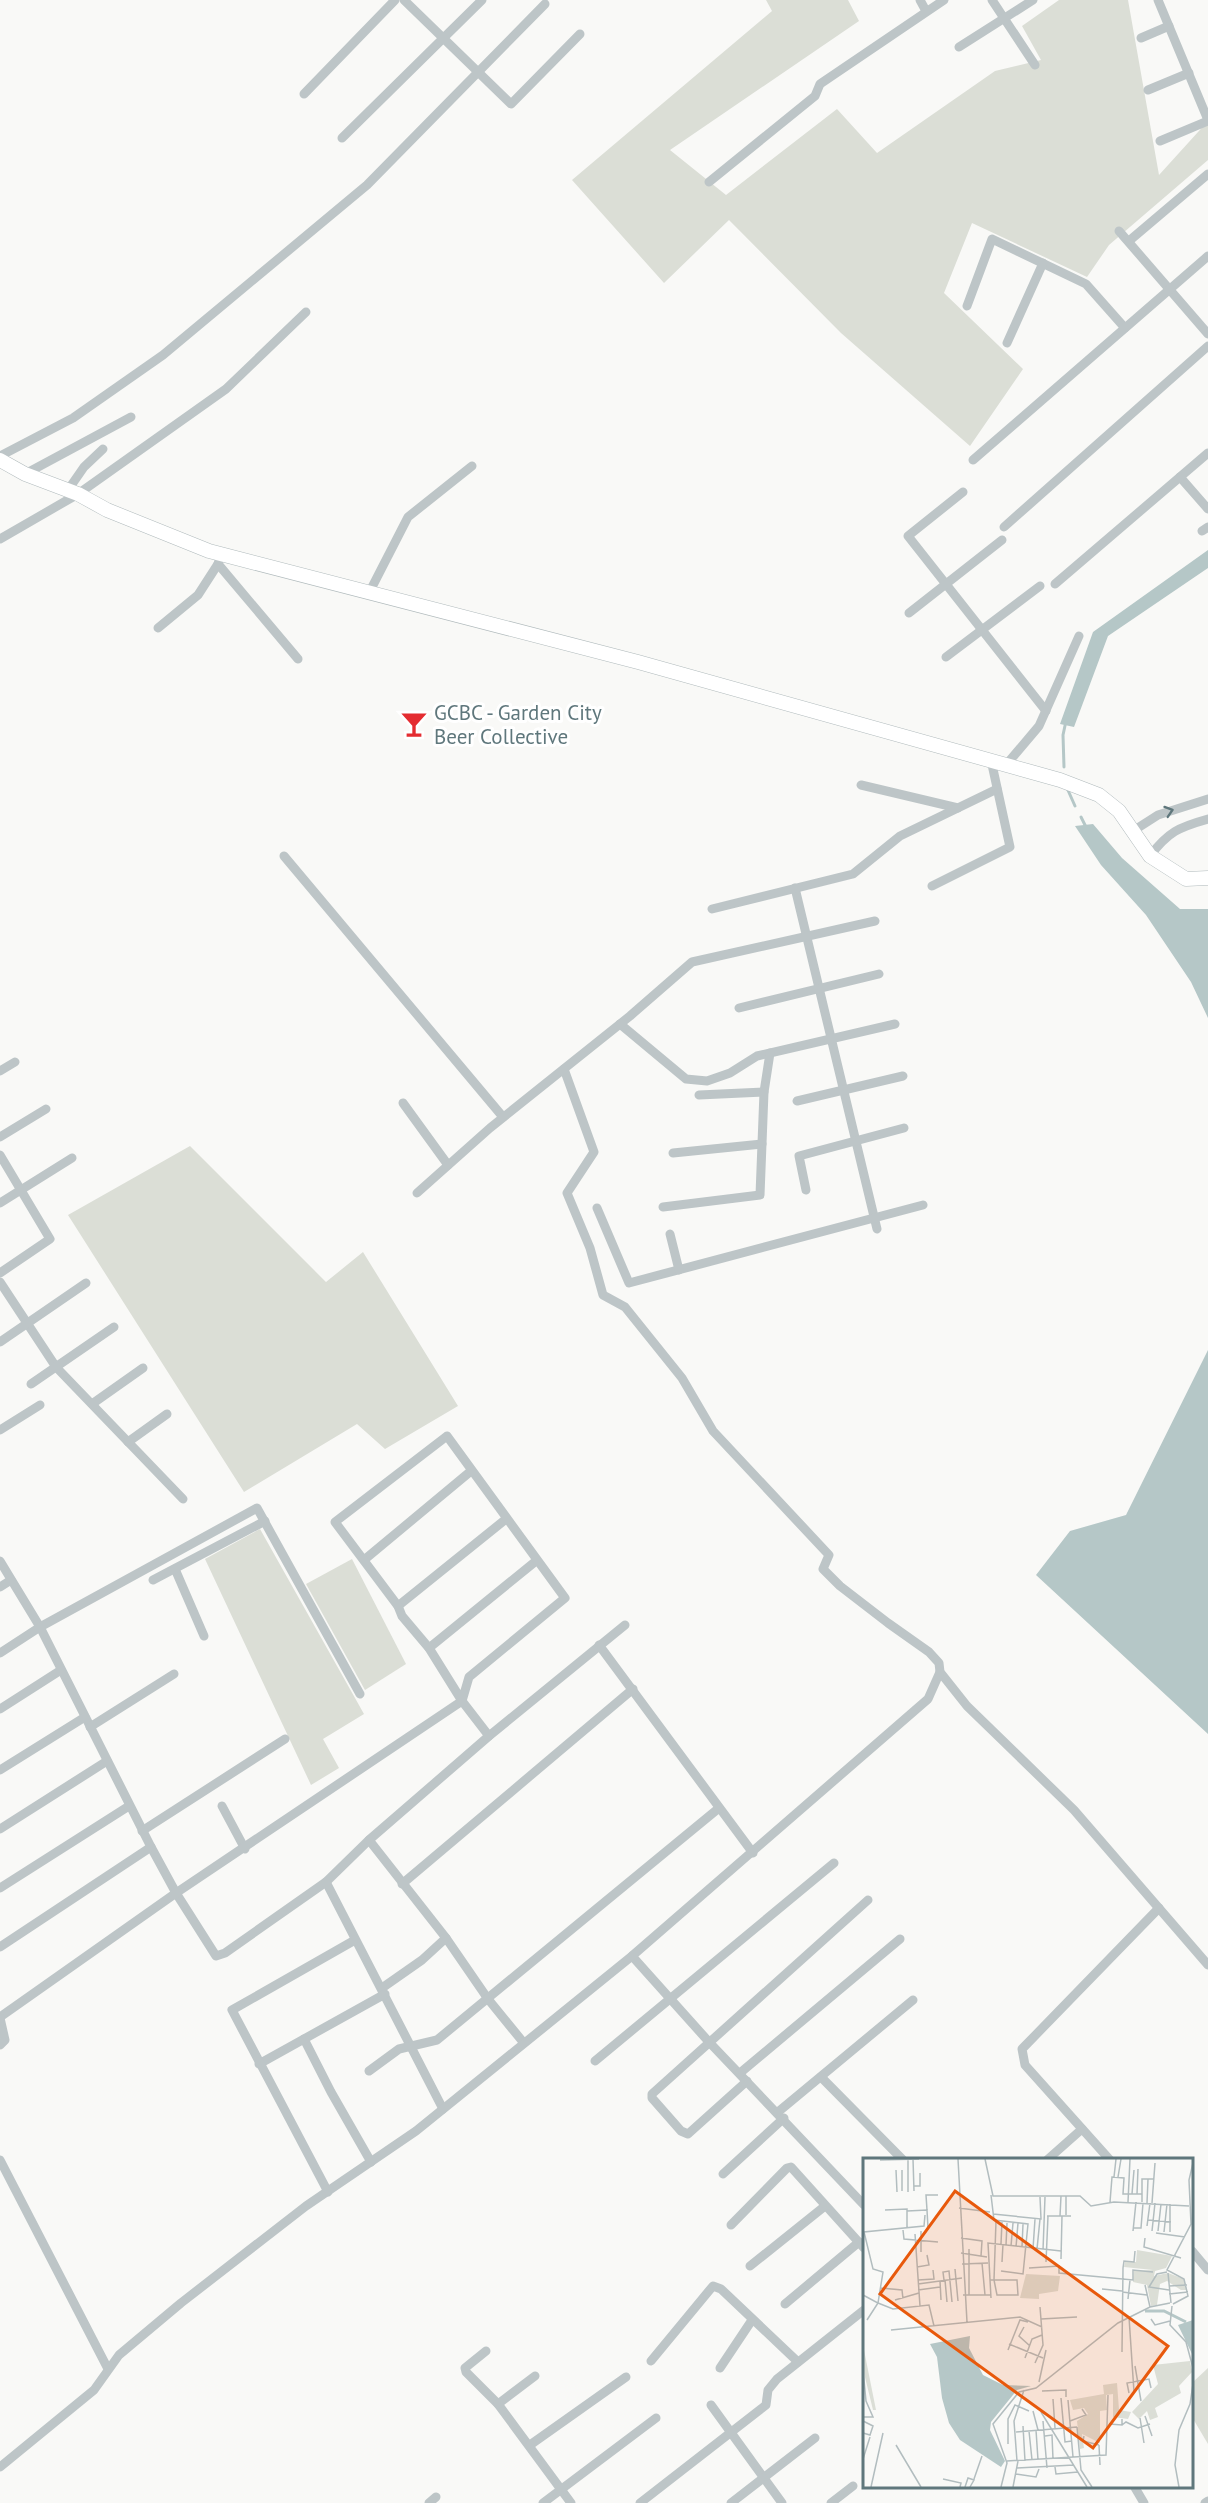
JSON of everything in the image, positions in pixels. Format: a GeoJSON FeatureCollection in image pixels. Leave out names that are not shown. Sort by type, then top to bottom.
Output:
{"type":"FeatureCollection","features":[{"type":"Feature","properties":{"kind":"street"},"geometry":{"type":"LineString","coordinates":[[304,94],[395,0]]}},
{"type":"Feature","properties":{"kind":"street"},"geometry":{"type":"LineString","coordinates":[[405,0],[512,104],[580,34]]}},
{"type":"Feature","properties":{"kind":"street"},"geometry":{"type":"LineString","coordinates":[[342,138],[482,0]]}},
{"type":"Feature","properties":{"kind":"street"},"geometry":{"type":"LineString","coordinates":[[920,0],[926,11]]}},
{"type":"Feature","properties":{"kind":"street"},"geometry":{"type":"LineString","coordinates":[[709,182],[815,96],[820,84],[944,0]]}},
{"type":"Feature","properties":{"kind":"street"},"geometry":{"type":"LineString","coordinates":[[992,0],[1035,65]]}},
{"type":"Feature","properties":{"kind":"street"},"geometry":{"type":"LineString","coordinates":[[959,47],[1033,0]]}},
{"type":"Feature","properties":{"kind":"street"},"geometry":{"type":"LineString","coordinates":[[1158,0],[1208,120],[1160,141]]}},
{"type":"Feature","properties":{"kind":"street"},"geometry":{"type":"LineString","coordinates":[[545,3],[367,185],[163,356],[73,418],[0,458],[25,474],[73,492],[107,510],[219,559],[425,606],[638,662],[1060,780],[1099,795],[1119,811],[1150,856],[1186,879],[1208,878]]}},
{"type":"Feature","properties":{"kind":"street"},"geometry":{"type":"LineString","coordinates":[[1141,38],[1169,26]]}},
{"type":"Feature","properties":{"kind":"street"},"geometry":{"type":"LineString","coordinates":[[1148,90],[1189,73]]}},
{"type":"Feature","properties":{"kind":"street"},"geometry":{"type":"LineString","coordinates":[[1129,241],[1208,174]]}},
{"type":"Feature","properties":{"kind":"street"},"geometry":{"type":"LineString","coordinates":[[1119,231],[1208,334]]}},
{"type":"Feature","properties":{"kind":"street"},"geometry":{"type":"LineString","coordinates":[[967,306],[992,239],[1086,284],[1125,328]]}},
{"type":"Feature","properties":{"kind":"street"},"geometry":{"type":"LineString","coordinates":[[973,460],[1208,256]]}},
{"type":"Feature","properties":{"kind":"street"},"geometry":{"type":"LineString","coordinates":[[1007,343],[1043,263]]}},
{"type":"Feature","properties":{"kind":"street"},"geometry":{"type":"LineString","coordinates":[[0,538],[226,389],[306,312]]}},
{"type":"Feature","properties":{"kind":"street"},"geometry":{"type":"LineString","coordinates":[[1004,527],[1208,346]]}},
{"type":"Feature","properties":{"kind":"street"},"geometry":{"type":"LineString","coordinates":[[25,474],[130,417]]}},
{"type":"Feature","properties":{"kind":"street"},"geometry":{"type":"LineString","coordinates":[[73,492],[84,466],[103,449]]}},
{"type":"Feature","properties":{"kind":"street"},"geometry":{"type":"LineString","coordinates":[[1055,584],[1208,453]]}},
{"type":"Feature","properties":{"kind":"street"},"geometry":{"type":"LineString","coordinates":[[369,594],[408,517],[472,466]]}},
{"type":"Feature","properties":{"kind":"street"},"geometry":{"type":"LineString","coordinates":[[1180,477],[1208,509]]}},
{"type":"Feature","properties":{"kind":"street"},"geometry":{"type":"LineString","coordinates":[[963,492],[908,536],[1046,711]]}},
{"type":"Feature","properties":{"kind":"street"},"geometry":{"type":"LineString","coordinates":[[909,613],[1002,540]]}},
{"type":"Feature","properties":{"kind":"street"},"geometry":{"type":"LineString","coordinates":[[158,628],[198,595],[219,559]]}},
{"type":"Feature","properties":{"kind":"street"},"geometry":{"type":"LineString","coordinates":[[219,559],[298,659]]}},
{"type":"Feature","properties":{"kind":"street"},"geometry":{"type":"LineString","coordinates":[[946,657],[1040,586]]}},
{"type":"Feature","properties":{"kind":"street"},"geometry":{"type":"LineString","coordinates":[[1006,765],[1039,726],[1079,636]]}},
{"type":"Feature","properties":{"kind":"street"},"geometry":{"type":"LineString","coordinates":[[932,886],[1010,847],[991,760]]}},
{"type":"Feature","properties":{"kind":"street"},"geometry":{"type":"LineString","coordinates":[[861,785],[958,808]]}},
{"type":"Feature","properties":{"kind":"street"},"geometry":{"type":"LineString","coordinates":[[712,909],[853,873],[900,836],[997,789]]}},
{"type":"Feature","properties":{"kind":"street"},"geometry":{"type":"LineString","coordinates":[[1133,831],[1158,815],[1208,799]]}},
{"type":"Feature","properties":{"kind":"street"},"geometry":{"type":"LineString","coordinates":[[1150,856],[1170,833],[1184,825],[1208,819]]}},
{"type":"Feature","properties":{"kind":"street"},"geometry":{"type":"LineString","coordinates":[[284,856],[503,1117]]}},
{"type":"Feature","properties":{"kind":"street"},"geometry":{"type":"LineString","coordinates":[[795,888],[877,1228]]}},
{"type":"Feature","properties":{"kind":"street"},"geometry":{"type":"LineString","coordinates":[[417,1193],[503,1117],[620,1024],[692,962],[875,921]]}},
{"type":"Feature","properties":{"kind":"street"},"geometry":{"type":"LineString","coordinates":[[739,1008],[879,974]]}},
{"type":"Feature","properties":{"kind":"street"},"geometry":{"type":"LineString","coordinates":[[620,1024],[686,1079],[708,1081],[730,1073],[758,1056],[895,1024]]}},
{"type":"Feature","properties":{"kind":"street"},"geometry":{"type":"LineString","coordinates":[[663,1207],[760,1195],[764,1092],[770,1053]]}},
{"type":"Feature","properties":{"kind":"street"},"geometry":{"type":"LineString","coordinates":[[0,1071],[15,1062]]}},
{"type":"Feature","properties":{"kind":"street"},"geometry":{"type":"LineString","coordinates":[[0,2467],[94,2390],[119,2355],[181,2303],[306,2206],[416,2131],[632,1956],[928,1699],[940,1672],[939,1663],[929,1652],[840,1586],[823,1569],[829,1555],[713,1431],[682,1378],[626,1307],[603,1295],[590,1248],[567,1193],[594,1152],[564,1069]]}},
{"type":"Feature","properties":{"kind":"street"},"geometry":{"type":"LineString","coordinates":[[797,1101],[903,1076]]}},
{"type":"Feature","properties":{"kind":"street"},"geometry":{"type":"LineString","coordinates":[[699,1095],[764,1092]]}},
{"type":"Feature","properties":{"kind":"street"},"geometry":{"type":"LineString","coordinates":[[403,1103],[448,1166]]}},
{"type":"Feature","properties":{"kind":"street"},"geometry":{"type":"LineString","coordinates":[[0,1137],[46,1108]]}},
{"type":"Feature","properties":{"kind":"street"},"geometry":{"type":"LineString","coordinates":[[806,1190],[799,1156],[904,1128]]}},
{"type":"Feature","properties":{"kind":"street"},"geometry":{"type":"LineString","coordinates":[[673,1153],[762,1144]]}},
{"type":"Feature","properties":{"kind":"street"},"geometry":{"type":"LineString","coordinates":[[0,1155],[50,1239],[0,1274]]}},
{"type":"Feature","properties":{"kind":"street"},"geometry":{"type":"LineString","coordinates":[[0,1203],[72,1158]]}},
{"type":"Feature","properties":{"kind":"street"},"geometry":{"type":"LineString","coordinates":[[597,1208],[629,1283],[923,1205]]}},
{"type":"Feature","properties":{"kind":"street"},"geometry":{"type":"LineString","coordinates":[[670,1234],[679,1270]]}},
{"type":"Feature","properties":{"kind":"street"},"geometry":{"type":"LineString","coordinates":[[0,1282],[56,1367],[183,1499]]}},
{"type":"Feature","properties":{"kind":"street"},"geometry":{"type":"LineString","coordinates":[[0,1342],[86,1283]]}},
{"type":"Feature","properties":{"kind":"street"},"geometry":{"type":"LineString","coordinates":[[31,1384],[114,1326]]}},
{"type":"Feature","properties":{"kind":"street"},"geometry":{"type":"LineString","coordinates":[[92,1404],[143,1368]]}},
{"type":"Feature","properties":{"kind":"street"},"geometry":{"type":"LineString","coordinates":[[0,1430],[40,1405]]}},
{"type":"Feature","properties":{"kind":"street"},"geometry":{"type":"LineString","coordinates":[[128,1442],[167,1414]]}},
{"type":"Feature","properties":{"kind":"street"},"geometry":{"type":"LineString","coordinates":[[0,2045],[5,2040],[0,2017],[176,1893],[245,1849],[321,1794],[462,1701],[469,1677],[564,1598],[447,1436],[335,1522],[398,1606],[402,1616],[429,1648],[462,1701],[489,1736]]}},
{"type":"Feature","properties":{"kind":"street"},"geometry":{"type":"LineString","coordinates":[[364,1560],[471,1471]]}},
{"type":"Feature","properties":{"kind":"street"},"geometry":{"type":"LineString","coordinates":[[0,1653],[40,1627],[257,1508],[360,1694]]}},
{"type":"Feature","properties":{"kind":"street"},"geometry":{"type":"LineString","coordinates":[[398,1606],[506,1519]]}},
{"type":"Feature","properties":{"kind":"street"},"geometry":{"type":"LineString","coordinates":[[153,1580],[265,1521]]}},
{"type":"Feature","properties":{"kind":"street"},"geometry":{"type":"LineString","coordinates":[[0,1561],[40,1627],[142,1831],[176,1893],[216,1956],[225,1953],[326,1882],[369,1840],[489,1736],[625,1625]]}},
{"type":"Feature","properties":{"kind":"street"},"geometry":{"type":"LineString","coordinates":[[429,1648],[536,1562]]}},
{"type":"Feature","properties":{"kind":"street"},"geometry":{"type":"LineString","coordinates":[[174,1569],[204,1636]]}},
{"type":"Feature","properties":{"kind":"street"},"geometry":{"type":"LineString","coordinates":[[0,1587],[11,1580]]}},
{"type":"Feature","properties":{"kind":"street"},"geometry":{"type":"LineString","coordinates":[[599,1645],[753,1853]]}},
{"type":"Feature","properties":{"kind":"street"},"geometry":{"type":"LineString","coordinates":[[0,1708],[62,1670]]}},
{"type":"Feature","properties":{"kind":"street"},"geometry":{"type":"LineString","coordinates":[[940,1672],[967,1706],[1088,1826],[1208,1965]]}},
{"type":"Feature","properties":{"kind":"street"},"geometry":{"type":"LineString","coordinates":[[90,1727],[174,1674]]}},
{"type":"Feature","properties":{"kind":"street"},"geometry":{"type":"LineString","coordinates":[[402,1884],[633,1689]]}},
{"type":"Feature","properties":{"kind":"street"},"geometry":{"type":"LineString","coordinates":[[0,1770],[85,1717]]}},
{"type":"Feature","properties":{"kind":"street"},"geometry":{"type":"LineString","coordinates":[[142,1831],[285,1739]]}},
{"type":"Feature","properties":{"kind":"street"},"geometry":{"type":"LineString","coordinates":[[0,1830],[107,1761]]}},
{"type":"Feature","properties":{"kind":"street"},"geometry":{"type":"LineString","coordinates":[[0,1888],[129,1806]]}},
{"type":"Feature","properties":{"kind":"street"},"geometry":{"type":"LineString","coordinates":[[222,1806],[245,1849]]}},
{"type":"Feature","properties":{"kind":"street"},"geometry":{"type":"LineString","coordinates":[[369,2071],[399,2049],[437,2040],[719,1808]]}},
{"type":"Feature","properties":{"kind":"street"},"geometry":{"type":"LineString","coordinates":[[369,1840],[446,1938],[488,1999],[524,2042]]}},
{"type":"Feature","properties":{"kind":"street"},"geometry":{"type":"LineString","coordinates":[[0,1947],[151,1847]]}},
{"type":"Feature","properties":{"kind":"street"},"geometry":{"type":"LineString","coordinates":[[595,2061],[834,1863]]}},
{"type":"Feature","properties":{"kind":"street"},"geometry":{"type":"LineString","coordinates":[[326,1882],[443,2109]]}},
{"type":"Feature","properties":{"kind":"street"},"geometry":{"type":"LineString","coordinates":[[747,2081],[688,2134],[681,2131],[654,2101],[652,2094],[868,1900]]}},
{"type":"Feature","properties":{"kind":"street"},"geometry":{"type":"LineString","coordinates":[[1108,2158],[1025,2065],[1022,2049],[1159,1908]]}},
{"type":"Feature","properties":{"kind":"street"},"geometry":{"type":"LineString","coordinates":[[259,2064],[384,1991],[446,1938]]}},
{"type":"Feature","properties":{"kind":"street"},"geometry":{"type":"LineString","coordinates":[[740,2073],[900,1939]]}},
{"type":"Feature","properties":{"kind":"street"},"geometry":{"type":"LineString","coordinates":[[328,2192],[232,2010],[355,1940]]}},
{"type":"Feature","properties":{"kind":"street"},"geometry":{"type":"LineString","coordinates":[[632,1956],[709,2042],[781,2115],[863,2204]]}},
{"type":"Feature","properties":{"kind":"street"},"geometry":{"type":"LineString","coordinates":[[723,2174],[821,2077],[914,2000]]}},
{"type":"Feature","properties":{"kind":"street"},"geometry":{"type":"LineString","coordinates":[[304,2038],[331,2092],[371,2162]]}},
{"type":"Feature","properties":{"kind":"street"},"geometry":{"type":"LineString","coordinates":[[821,2077],[901,2158]]}},
{"type":"Feature","properties":{"kind":"street"},"geometry":{"type":"LineString","coordinates":[[1049,2158],[1082,2129]]}},
{"type":"Feature","properties":{"kind":"street"},"geometry":{"type":"LineString","coordinates":[[0,2160],[108,2369]]}},
{"type":"Feature","properties":{"kind":"street"},"geometry":{"type":"LineString","coordinates":[[731,2224],[788,2168],[794,2170],[862,2245],[785,2304]]}},
{"type":"Feature","properties":{"kind":"street"},"geometry":{"type":"LineString","coordinates":[[750,2266],[825,2206]]}},
{"type":"Feature","properties":{"kind":"street"},"geometry":{"type":"LineString","coordinates":[[1193,2253],[1208,2270]]}},
{"type":"Feature","properties":{"kind":"street"},"geometry":{"type":"LineString","coordinates":[[651,2361],[713,2286],[721,2289],[798,2362]]}},
{"type":"Feature","properties":{"kind":"street"},"geometry":{"type":"LineString","coordinates":[[640,2503],[766,2405],[768,2390],[777,2379],[863,2311]]}},
{"type":"Feature","properties":{"kind":"street"},"geometry":{"type":"LineString","coordinates":[[720,2368],[752,2319]]}},
{"type":"Feature","properties":{"kind":"street"},"geometry":{"type":"LineString","coordinates":[[486,2351],[465,2368],[469,2376],[498,2404],[571,2503]]}},
{"type":"Feature","properties":{"kind":"street"},"geometry":{"type":"LineString","coordinates":[[498,2404],[535,2376]]}},
{"type":"Feature","properties":{"kind":"street"},"geometry":{"type":"LineString","coordinates":[[530,2445],[626,2378]]}},
{"type":"Feature","properties":{"kind":"street"},"geometry":{"type":"LineString","coordinates":[[711,2405],[782,2503]]}},
{"type":"Feature","properties":{"kind":"street"},"geometry":{"type":"LineString","coordinates":[[543,2503],[656,2418]]}},
{"type":"Feature","properties":{"kind":"street"},"geometry":{"type":"LineString","coordinates":[[731,2503],[815,2438]]}},
{"type":"Feature","properties":{"kind":"street"},"geometry":{"type":"LineString","coordinates":[[831,2503],[853,2486]]}},
{"type":"Feature","properties":{"kind":"street"},"geometry":{"type":"LineString","coordinates":[[1135,2488],[1144,2503]]}},
{"type":"Feature","properties":{"kind":"shaded area"},"geometry":{"type":"Polygon","coordinates":[[[766,0],[848,0],[859,21],[670,150],[726,195],[837,109],[877,153],[995,71],[1041,60],[1022,26],[1059,0],[1128,0],[1159,175],[1208,121],[1208,160],[1109,245],[1087,277],[972,223],[944,293],[1023,369],[970,446],[841,333],[729,220],[664,283],[572,180],[772,11],[766,0]]]}},
{"type":"Feature","properties":{"kind":"shaded area"},"geometry":{"type":"Polygon","coordinates":[[[1208,550],[1208,568],[1108,636],[1074,727],[1060,724],[1093,632],[1208,550]]]}},
{"type":"Feature","properties":{"kind":"shaded area"},"geometry":{"type":"Polygon","coordinates":[[[1093,824],[1122,858],[1180,909],[1208,909],[1208,1018],[1191,982],[1146,915],[1101,865],[1075,826],[1093,824]]]}},
{"type":"Feature","properties":{"kind":"shaded area"},"geometry":{"type":"Polygon","coordinates":[[[190,1146],[326,1282],[363,1252],[458,1406],[385,1449],[357,1424],[244,1492],[68,1215],[190,1146]]]}},
{"type":"Feature","properties":{"kind":"shaded area"},"geometry":{"type":"Polygon","coordinates":[[[1208,1350],[1208,1734],[1036,1575],[1070,1531],[1126,1515],[1208,1350]]]}},
{"type":"Feature","properties":{"kind":"shaded area"},"geometry":{"type":"Polygon","coordinates":[[[260,1529],[364,1714],[323,1739],[339,1768],[311,1785],[205,1559],[260,1529]]]}},
{"type":"Feature","properties":{"kind":"shaded area"},"geometry":{"type":"Polygon","coordinates":[[[352,1559],[406,1664],[365,1690],[306,1584],[352,1559]]]}},
{"type":"Feature","properties":{"kind":"shaded area"},"geometry":{"type":"Polygon","coordinates":[[[1208,2368],[1208,2444],[1193,2419],[1193,2382],[1208,2368]]]}},
{"type":"Feature","properties":{"kind":"waterway"},"geometry":{"type":"LineString","coordinates":[[1064,767],[1063,735],[1066,721]]}},
{"type":"Feature","properties":{"kind":"waterway"},"geometry":{"type":"LineString","coordinates":[[1067,788],[1075,806]]}},
{"type":"Feature","properties":{"kind":"waterway"},"geometry":{"type":"LineString","coordinates":[[1081,817],[1086,827]]}},
{"type":"Feature","properties":{"kind":"place","name":"GCBC - Garden City Beer Collective"},"geometry":{"type":"Point","coordinates":[414,724]}}]}
